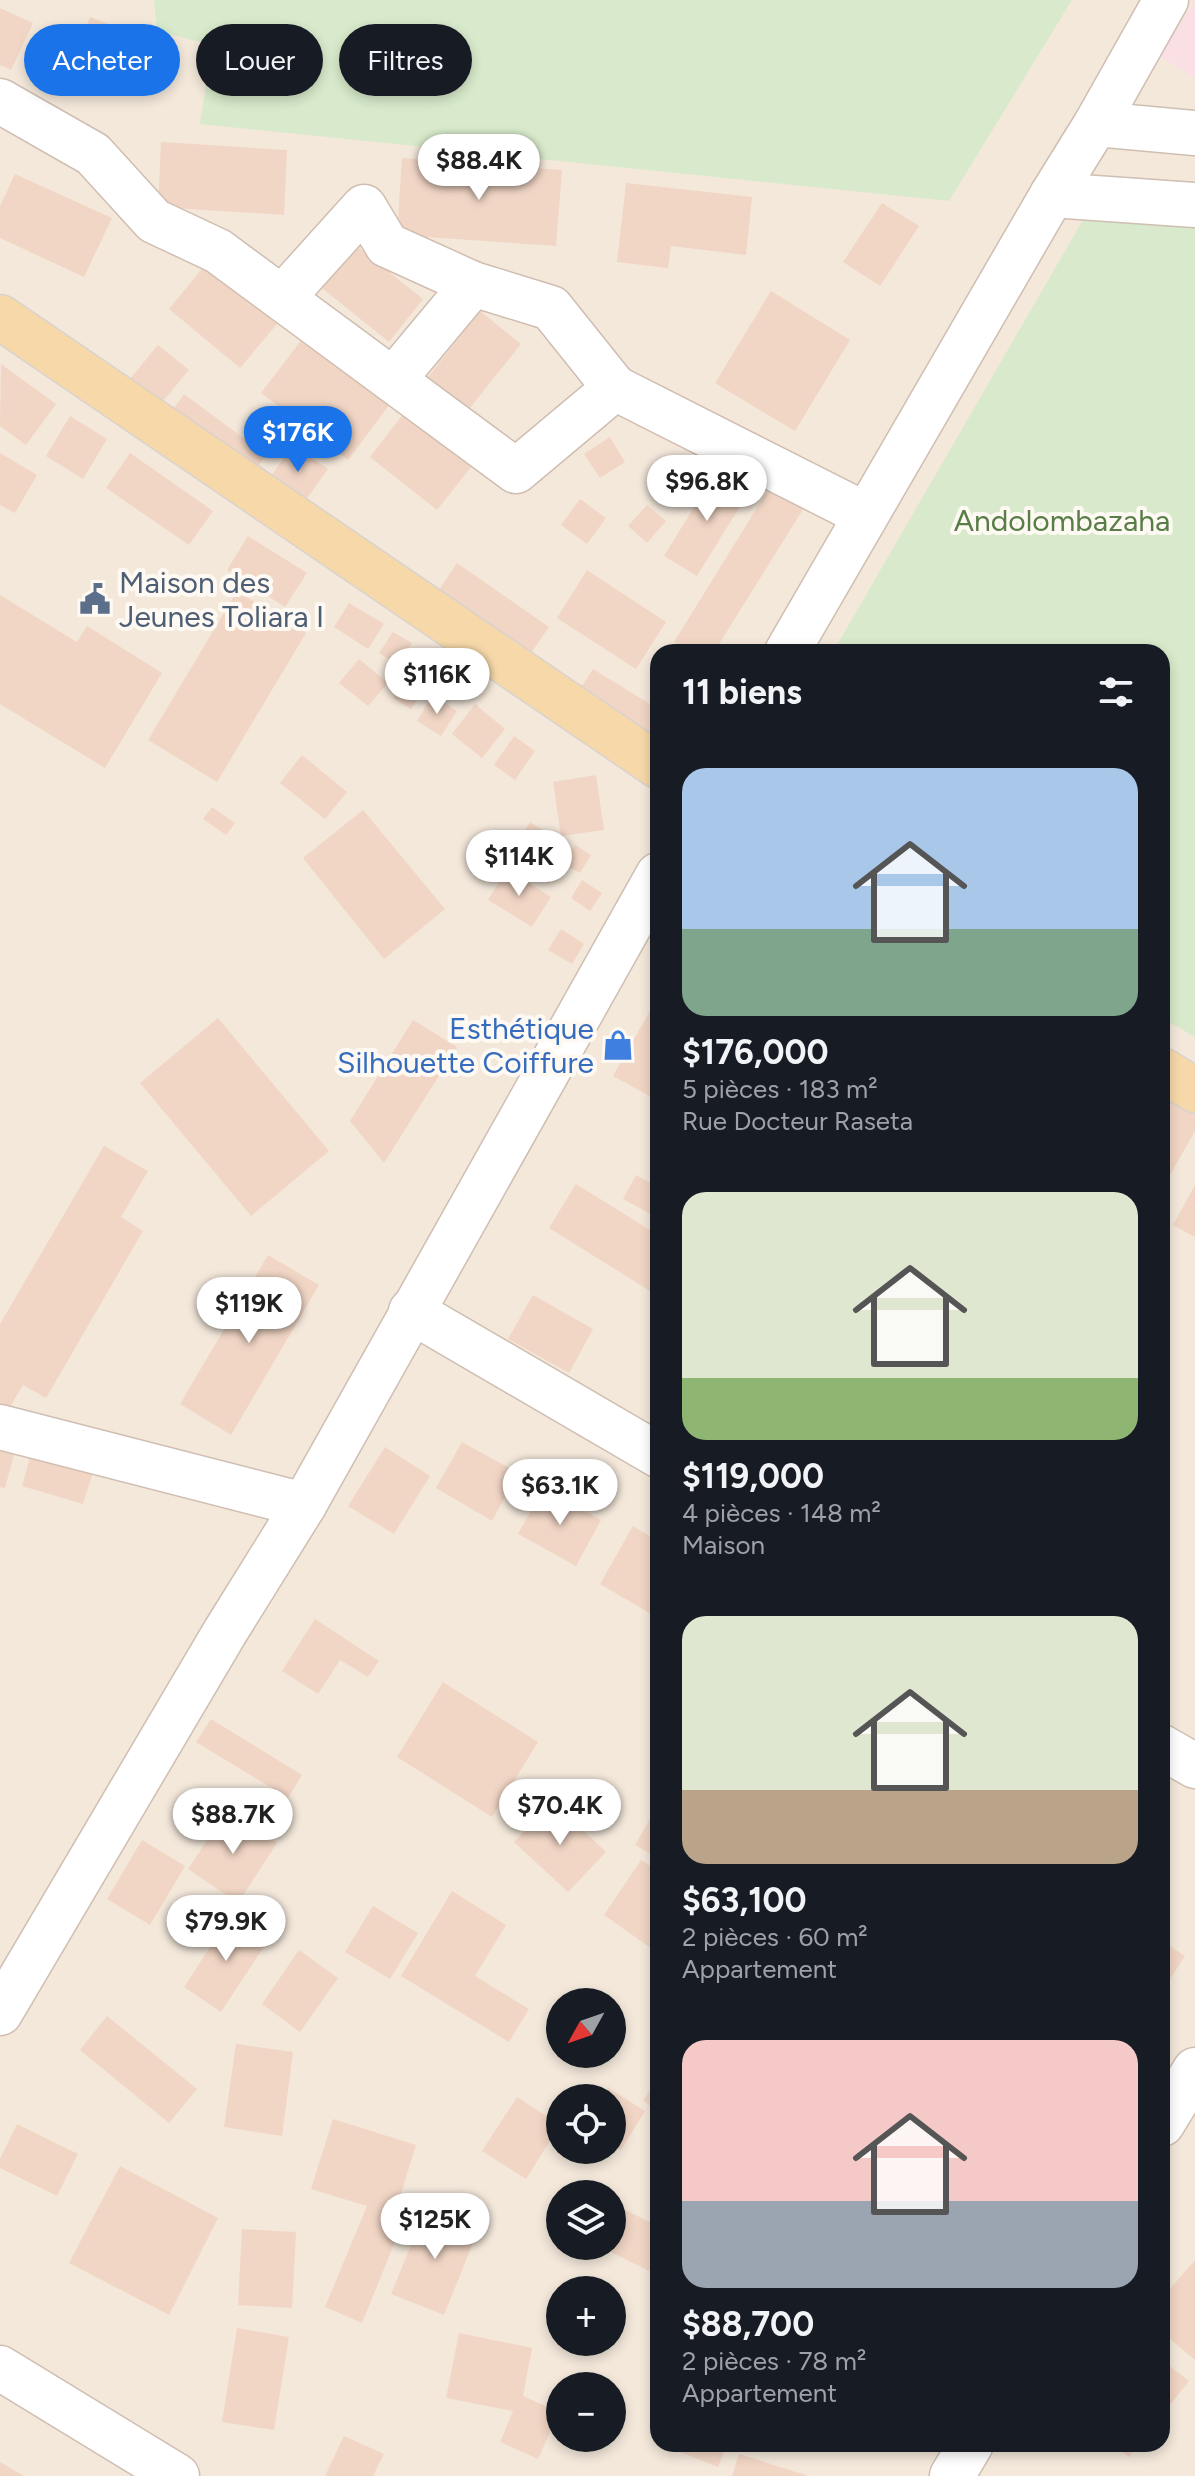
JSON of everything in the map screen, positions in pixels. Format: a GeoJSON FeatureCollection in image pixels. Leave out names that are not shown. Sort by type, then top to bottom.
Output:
{"type":"FeatureCollection","features":[{"type":"Feature","properties":{"kind":"main road"},"geometry":{"type":"LineString","coordinates":[[0,317],[650,761]]}},
{"type":"Feature","properties":{"kind":"street"},"geometry":{"type":"LineString","coordinates":[[792,644],[1166,0]]}},
{"type":"Feature","properties":{"kind":"street"},"geometry":{"type":"LineString","coordinates":[[0,101],[93,154],[154,221],[218,251],[516,471],[615,388]]}},
{"type":"Feature","properties":{"kind":"street"},"geometry":{"type":"LineString","coordinates":[[1096,124],[1195,133]]}},
{"type":"Feature","properties":{"kind":"street"},"geometry":{"type":"LineString","coordinates":[[1052,195],[1195,205]]}},
{"type":"Feature","properties":{"kind":"street"},"geometry":{"type":"LineString","coordinates":[[282,298],[364,207],[387,245],[473,284],[551,308],[615,388],[866,515]]}},
{"type":"Feature","properties":{"kind":"street"},"geometry":{"type":"LineString","coordinates":[[393,380],[473,284]]}},
{"type":"Feature","properties":{"kind":"street"},"geometry":{"type":"LineString","coordinates":[[0,2013],[225,1632],[304,1505],[650,889]]}},
{"type":"Feature","properties":{"kind":"street"},"geometry":{"type":"LineString","coordinates":[[411,1311],[650,1450]]}},
{"type":"Feature","properties":{"kind":"street"},"geometry":{"type":"LineString","coordinates":[[0,1427],[304,1505]]}},
{"type":"Feature","properties":{"kind":"street"},"geometry":{"type":"LineString","coordinates":[[1170,1752],[1195,1766]]}},
{"type":"Feature","properties":{"kind":"street"},"geometry":{"type":"LineString","coordinates":[[1170,2111],[1195,2070]]}},
{"type":"Feature","properties":{"kind":"street"},"geometry":{"type":"LineString","coordinates":[[0,2368],[177,2476]]}},
{"type":"Feature","properties":{"kind":"street"},"geometry":{"type":"LineString","coordinates":[[952,2476],[966,2452]]}},
{"type":"Feature","properties":{"kind":"shaded area"},"geometry":{"type":"Polygon","coordinates":[[[0,0],[1195,0],[1195,2476],[0,2476],[0,0]]]}},
{"type":"Feature","properties":{"kind":"shaded area"},"geometry":{"type":"Polygon","coordinates":[[[1195,0],[1195,78],[1160,57],[1195,0]]]}},
{"type":"Feature","properties":{"kind":"green space"},"geometry":{"type":"Polygon","coordinates":[[[154,0],[1072,0],[949,201],[200,124],[204,96],[323,96],[323,24],[196,24],[196,41],[180,37],[180,24],[156,24],[154,0]]]}},
{"type":"Feature","properties":{"kind":"green space","name":"Andolombazaha"},"geometry":{"type":"Polygon","coordinates":[[[1091,206],[1195,215],[1195,1037],[1170,1023],[1170,644],[838,644],[1091,206]]]}},
{"type":"Feature","properties":{"kind":"building"},"geometry":{"type":"Polygon","coordinates":[[[0,8],[33,23],[24,24],[24,42],[11,70],[0,65],[0,8]]]}},
{"type":"Feature","properties":{"kind":"building"},"geometry":{"type":"Polygon","coordinates":[[[90,17],[108,24],[88,24],[90,17]]]}},
{"type":"Feature","properties":{"kind":"building"},"geometry":{"type":"Polygon","coordinates":[[[161,142],[287,150],[284,215],[158,207],[161,142]]]}},
{"type":"Feature","properties":{"kind":"building"},"geometry":{"type":"Polygon","coordinates":[[[402,158],[562,170],[556,246],[397,235],[402,158]]]}},
{"type":"Feature","properties":{"kind":"building"},"geometry":{"type":"Polygon","coordinates":[[[15,174],[112,218],[84,277],[0,238],[0,206],[15,174]]]}},
{"type":"Feature","properties":{"kind":"building"},"geometry":{"type":"Polygon","coordinates":[[[626,183],[752,197],[746,255],[671,246],[668,268],[617,262],[626,183]]]}},
{"type":"Feature","properties":{"kind":"building"},"geometry":{"type":"Polygon","coordinates":[[[882,203],[919,226],[880,286],[843,262],[882,203]]]}},
{"type":"Feature","properties":{"kind":"building"},"geometry":{"type":"Polygon","coordinates":[[[355,245],[423,299],[389,342],[322,288],[355,245]]]}},
{"type":"Feature","properties":{"kind":"building"},"geometry":{"type":"Polygon","coordinates":[[[206,264],[277,324],[240,368],[169,309],[206,264]]]}},
{"type":"Feature","properties":{"kind":"building"},"geometry":{"type":"Polygon","coordinates":[[[771,291],[850,340],[795,431],[715,383],[771,291]]]}},
{"type":"Feature","properties":{"kind":"building"},"geometry":{"type":"Polygon","coordinates":[[[480,311],[521,344],[469,409],[428,377],[480,311]]]}},
{"type":"Feature","properties":{"kind":"building"},"geometry":{"type":"Polygon","coordinates":[[[306,334],[393,400],[348,460],[261,393],[306,334]]]}},
{"type":"Feature","properties":{"kind":"building"},"geometry":{"type":"Polygon","coordinates":[[[158,345],[189,370],[159,406],[129,380],[158,345]]]}},
{"type":"Feature","properties":{"kind":"building"},"geometry":{"type":"Polygon","coordinates":[[[1,364],[56,404],[26,445],[0,426],[1,364]]]}},
{"type":"Feature","properties":{"kind":"building"},"geometry":{"type":"Polygon","coordinates":[[[184,394],[266,455],[251,476],[169,415],[184,394]]]}},
{"type":"Feature","properties":{"kind":"building"},"geometry":{"type":"Polygon","coordinates":[[[404,413],[471,467],[437,510],[370,457],[404,413]]]}},
{"type":"Feature","properties":{"kind":"building"},"geometry":{"type":"Polygon","coordinates":[[[70,416],[107,439],[83,479],[46,456],[70,416]]]}},
{"type":"Feature","properties":{"kind":"building"},"geometry":{"type":"Polygon","coordinates":[[[610,437],[625,462],[600,478],[584,454],[610,437]]]}},
{"type":"Feature","properties":{"kind":"building"},"geometry":{"type":"Polygon","coordinates":[[[293,445],[328,469],[303,504],[269,479],[293,445]]]}},
{"type":"Feature","properties":{"kind":"building"},"geometry":{"type":"Polygon","coordinates":[[[0,453],[37,475],[15,513],[0,505],[0,453]]]}},
{"type":"Feature","properties":{"kind":"building"},"geometry":{"type":"Polygon","coordinates":[[[130,453],[213,511],[189,545],[106,488],[130,453]]]}},
{"type":"Feature","properties":{"kind":"building"},"geometry":{"type":"Polygon","coordinates":[[[717,470],[750,490],[697,576],[664,556],[717,470]]]}},
{"type":"Feature","properties":{"kind":"building"},"geometry":{"type":"Polygon","coordinates":[[[773,482],[807,503],[719,644],[674,642],[773,482]]]}},
{"type":"Feature","properties":{"kind":"building"},"geometry":{"type":"Polygon","coordinates":[[[580,499],[606,518],[587,544],[561,525],[580,499]]]}},
{"type":"Feature","properties":{"kind":"building"},"geometry":{"type":"Polygon","coordinates":[[[647,505],[666,521],[647,543],[628,526],[647,505]]]}},
{"type":"Feature","properties":{"kind":"building"},"geometry":{"type":"Polygon","coordinates":[[[248,536],[307,573],[285,607],[227,570],[248,536]]]}},
{"type":"Feature","properties":{"kind":"building"},"geometry":{"type":"Polygon","coordinates":[[[457,563],[549,627],[529,656],[437,593],[457,563]]]}},
{"type":"Feature","properties":{"kind":"building"},"geometry":{"type":"Polygon","coordinates":[[[587,570],[666,622],[636,669],[557,618],[587,570]]]}},
{"type":"Feature","properties":{"kind":"building"},"geometry":{"type":"Polygon","coordinates":[[[237,591],[306,633],[217,782],[148,740],[237,591]]]}},
{"type":"Feature","properties":{"kind":"building"},"geometry":{"type":"Polygon","coordinates":[[[0,595],[77,642],[87,626],[162,673],[105,768],[0,704],[0,595]]]}},
{"type":"Feature","properties":{"kind":"building"},"geometry":{"type":"Polygon","coordinates":[[[349,603],[384,624],[368,649],[334,627],[349,603]]]}},
{"type":"Feature","properties":{"kind":"building"},"geometry":{"type":"Polygon","coordinates":[[[393,632],[412,643],[398,665],[379,653],[393,632]]]}},
{"type":"Feature","properties":{"kind":"building"},"geometry":{"type":"Polygon","coordinates":[[[359,659],[388,683],[368,706],[339,683],[359,659]]]}},
{"type":"Feature","properties":{"kind":"building"},"geometry":{"type":"Polygon","coordinates":[[[413,668],[430,679],[411,709],[393,698],[413,668]]]}},
{"type":"Feature","properties":{"kind":"building"},"geometry":{"type":"Polygon","coordinates":[[[593,669],[650,704],[650,734],[579,691],[593,669]]]}},
{"type":"Feature","properties":{"kind":"building"},"geometry":{"type":"Polygon","coordinates":[[[433,695],[457,711],[441,736],[417,721],[433,695]]]}},
{"type":"Feature","properties":{"kind":"building"},"geometry":{"type":"Polygon","coordinates":[[[475,704],[505,729],[482,758],[452,734],[475,704]]]}},
{"type":"Feature","properties":{"kind":"building"},"geometry":{"type":"Polygon","coordinates":[[[514,736],[535,751],[515,780],[494,765],[514,736]]]}},
{"type":"Feature","properties":{"kind":"building"},"geometry":{"type":"Polygon","coordinates":[[[302,755],[347,792],[325,819],[280,783],[302,755]]]}},
{"type":"Feature","properties":{"kind":"building"},"geometry":{"type":"Polygon","coordinates":[[[596,775],[604,830],[561,836],[553,782],[596,775]]]}},
{"type":"Feature","properties":{"kind":"building"},"geometry":{"type":"Polygon","coordinates":[[[212,807],[235,823],[226,835],[203,819],[212,807]]]}},
{"type":"Feature","properties":{"kind":"building"},"geometry":{"type":"Polygon","coordinates":[[[363,810],[445,909],[384,959],[303,858],[363,810]]]}},
{"type":"Feature","properties":{"kind":"building"},"geometry":{"type":"Polygon","coordinates":[[[530,822],[572,849],[575,845],[591,855],[580,873],[562,863],[549,884],[508,858],[530,822]]]}},
{"type":"Feature","properties":{"kind":"building"},"geometry":{"type":"Polygon","coordinates":[[[507,869],[551,897],[532,927],[488,900],[507,869]]]}},
{"type":"Feature","properties":{"kind":"building"},"geometry":{"type":"Polygon","coordinates":[[[582,880],[602,893],[590,911],[571,898],[582,880]]]}},
{"type":"Feature","properties":{"kind":"building"},"geometry":{"type":"Polygon","coordinates":[[[561,929],[584,944],[572,964],[548,950],[561,929]]]}},
{"type":"Feature","properties":{"kind":"building"},"geometry":{"type":"Polygon","coordinates":[[[650,1011],[650,1096],[613,1076],[650,1011]]]}},
{"type":"Feature","properties":{"kind":"building"},"geometry":{"type":"Polygon","coordinates":[[[218,1018],[329,1151],[251,1216],[140,1083],[218,1018]]]}},
{"type":"Feature","properties":{"kind":"building"},"geometry":{"type":"Polygon","coordinates":[[[413,1020],[457,1047],[384,1163],[350,1121],[413,1020]]]}},
{"type":"Feature","properties":{"kind":"building"},"geometry":{"type":"Polygon","coordinates":[[[1170,1100],[1195,1114],[1195,1131],[1170,1175],[1170,1100]]]}},
{"type":"Feature","properties":{"kind":"building"},"geometry":{"type":"Polygon","coordinates":[[[104,1146],[148,1171],[121,1217],[143,1231],[46,1398],[23,1385],[8,1410],[0,1405],[0,1324],[104,1146]]]}},
{"type":"Feature","properties":{"kind":"building"},"geometry":{"type":"Polygon","coordinates":[[[636,1175],[650,1183],[650,1214],[623,1199],[636,1175]]]}},
{"type":"Feature","properties":{"kind":"building"},"geometry":{"type":"Polygon","coordinates":[[[576,1184],[650,1230],[650,1291],[549,1228],[576,1184]]]}},
{"type":"Feature","properties":{"kind":"building"},"geometry":{"type":"Polygon","coordinates":[[[1195,1185],[1195,1237],[1173,1225],[1195,1185]]]}},
{"type":"Feature","properties":{"kind":"building"},"geometry":{"type":"Polygon","coordinates":[[[268,1255],[319,1285],[231,1435],[180,1404],[268,1255]]]}},
{"type":"Feature","properties":{"kind":"building"},"geometry":{"type":"Polygon","coordinates":[[[533,1295],[593,1329],[569,1373],[508,1339],[533,1295]]]}},
{"type":"Feature","properties":{"kind":"building"},"geometry":{"type":"Polygon","coordinates":[[[462,1442],[518,1473],[492,1521],[436,1488],[462,1442]]]}},
{"type":"Feature","properties":{"kind":"building"},"geometry":{"type":"Polygon","coordinates":[[[0,1447],[15,1451],[5,1488],[0,1487],[0,1447]]]}},
{"type":"Feature","properties":{"kind":"building"},"geometry":{"type":"Polygon","coordinates":[[[385,1447],[430,1476],[394,1534],[348,1506],[385,1447]]]}},
{"type":"Feature","properties":{"kind":"building"},"geometry":{"type":"Polygon","coordinates":[[[32,1450],[94,1469],[83,1504],[22,1486],[32,1450]]]}},
{"type":"Feature","properties":{"kind":"building"},"geometry":{"type":"Polygon","coordinates":[[[543,1489],[601,1520],[576,1566],[518,1534],[543,1489]]]}},
{"type":"Feature","properties":{"kind":"building"},"geometry":{"type":"Polygon","coordinates":[[[633,1526],[650,1536],[650,1613],[600,1584],[633,1526]]]}},
{"type":"Feature","properties":{"kind":"building"},"geometry":{"type":"Polygon","coordinates":[[[315,1619],[379,1661],[368,1677],[340,1660],[318,1694],[282,1671],[315,1619]]]}},
{"type":"Feature","properties":{"kind":"building"},"geometry":{"type":"Polygon","coordinates":[[[443,1682],[538,1742],[492,1817],[397,1757],[443,1682]]]}},
{"type":"Feature","properties":{"kind":"building"},"geometry":{"type":"Polygon","coordinates":[[[211,1719],[302,1775],[288,1798],[196,1742],[211,1719]]]}},
{"type":"Feature","properties":{"kind":"building"},"geometry":{"type":"Polygon","coordinates":[[[552,1801],[606,1852],[568,1892],[514,1842],[552,1801]]]}},
{"type":"Feature","properties":{"kind":"building"},"geometry":{"type":"Polygon","coordinates":[[[228,1809],[277,1843],[238,1903],[188,1869],[228,1809]]]}},
{"type":"Feature","properties":{"kind":"building"},"geometry":{"type":"Polygon","coordinates":[[[650,1819],[650,1853],[635,1845],[650,1819]]]}},
{"type":"Feature","properties":{"kind":"building"},"geometry":{"type":"Polygon","coordinates":[[[142,1840],[185,1866],[150,1925],[107,1899],[142,1840]]]}},
{"type":"Feature","properties":{"kind":"building"},"geometry":{"type":"Polygon","coordinates":[[[641,1860],[650,1866],[650,1947],[604,1915],[641,1860]]]}},
{"type":"Feature","properties":{"kind":"building"},"geometry":{"type":"Polygon","coordinates":[[[452,1891],[506,1925],[475,1976],[529,2009],[509,2042],[401,1976],[452,1891]]]}},
{"type":"Feature","properties":{"kind":"building"},"geometry":{"type":"Polygon","coordinates":[[[373,1906],[418,1933],[390,1979],[345,1952],[373,1906]]]}},
{"type":"Feature","properties":{"kind":"building"},"geometry":{"type":"Polygon","coordinates":[[[231,1915],[269,1939],[221,2012],[184,1987],[231,1915]]]}},
{"type":"Feature","properties":{"kind":"building"},"geometry":{"type":"Polygon","coordinates":[[[1170,1946],[1185,1956],[1170,1979],[1170,1946]]]}},
{"type":"Feature","properties":{"kind":"building"},"geometry":{"type":"Polygon","coordinates":[[[299,1950],[338,1978],[300,2032],[262,2004],[299,1950]]]}},
{"type":"Feature","properties":{"kind":"building"},"geometry":{"type":"Polygon","coordinates":[[[107,2016],[197,2089],[169,2123],[80,2050],[107,2016]]]}},
{"type":"Feature","properties":{"kind":"building"},"geometry":{"type":"Polygon","coordinates":[[[236,2044],[293,2052],[282,2136],[224,2127],[236,2044]]]}},
{"type":"Feature","properties":{"kind":"building"},"geometry":{"type":"Polygon","coordinates":[[[650,2091],[650,2106],[643,2100],[650,2091]]]}},
{"type":"Feature","properties":{"kind":"building"},"geometry":{"type":"Polygon","coordinates":[[[517,2097],[546,2116],[546,2147],[526,2179],[482,2151],[517,2097]]]}},
{"type":"Feature","properties":{"kind":"building"},"geometry":{"type":"Polygon","coordinates":[[[626,2099],[645,2111],[626,2142],[626,2099]]]}},
{"type":"Feature","properties":{"kind":"building"},"geometry":{"type":"Polygon","coordinates":[[[333,2119],[416,2145],[395,2213],[405,2217],[362,2323],[325,2307],[367,2206],[311,2189],[333,2119]]]}},
{"type":"Feature","properties":{"kind":"building"},"geometry":{"type":"Polygon","coordinates":[[[17,2124],[78,2154],[57,2196],[0,2168],[0,2159],[17,2124]]]}},
{"type":"Feature","properties":{"kind":"building"},"geometry":{"type":"Polygon","coordinates":[[[120,2166],[218,2218],[169,2315],[69,2263],[120,2166]]]}},
{"type":"Feature","properties":{"kind":"building"},"geometry":{"type":"Polygon","coordinates":[[[427,2206],[479,2228],[444,2315],[391,2294],[427,2206]]]}},
{"type":"Feature","properties":{"kind":"building"},"geometry":{"type":"Polygon","coordinates":[[[626,2210],[650,2222],[649,2271],[626,2260],[626,2210]]]}},
{"type":"Feature","properties":{"kind":"building"},"geometry":{"type":"Polygon","coordinates":[[[242,2229],[296,2232],[292,2308],[238,2305],[242,2229]]]}},
{"type":"Feature","properties":{"kind":"building"},"geometry":{"type":"Polygon","coordinates":[[[1195,2260],[1195,2360],[1170,2339],[1170,2289],[1195,2260]]]}},
{"type":"Feature","properties":{"kind":"building"},"geometry":{"type":"Polygon","coordinates":[[[237,2328],[289,2337],[274,2430],[222,2422],[237,2328]]]}},
{"type":"Feature","properties":{"kind":"building"},"geometry":{"type":"Polygon","coordinates":[[[459,2333],[532,2348],[523,2396],[546,2406],[546,2441],[538,2459],[500,2442],[513,2411],[446,2398],[459,2333]]]}},
{"type":"Feature","properties":{"kind":"building"},"geometry":{"type":"Polygon","coordinates":[[[1170,2366],[1189,2381],[1170,2405],[1170,2366]]]}},
{"type":"Feature","properties":{"kind":"building"},"geometry":{"type":"Polygon","coordinates":[[[344,2436],[384,2454],[373,2476],[325,2476],[344,2436]]]}},
{"type":"Feature","properties":{"kind":"building"},"geometry":{"type":"Polygon","coordinates":[[[680,2452],[724,2452],[718,2467],[680,2452]]]}},
{"type":"Feature","properties":{"kind":"building"},"geometry":{"type":"Polygon","coordinates":[[[739,2454],[806,2475],[806,2476],[732,2476],[739,2454]]]}},
{"type":"Feature","properties":{"kind":"building"},"geometry":{"type":"Polygon","coordinates":[[[0,2462],[24,2476],[0,2476],[0,2462]]]}},
{"type":"Feature","properties":{"kind":"place","name":"Maison des Jeunes Toliara I"},"geometry":{"type":"Point","coordinates":[95,599]}},
{"type":"Feature","properties":{"kind":"place","name":"Esthétique Silhouette Coiffure"},"geometry":{"type":"Point","coordinates":[618,1045]}}]}
